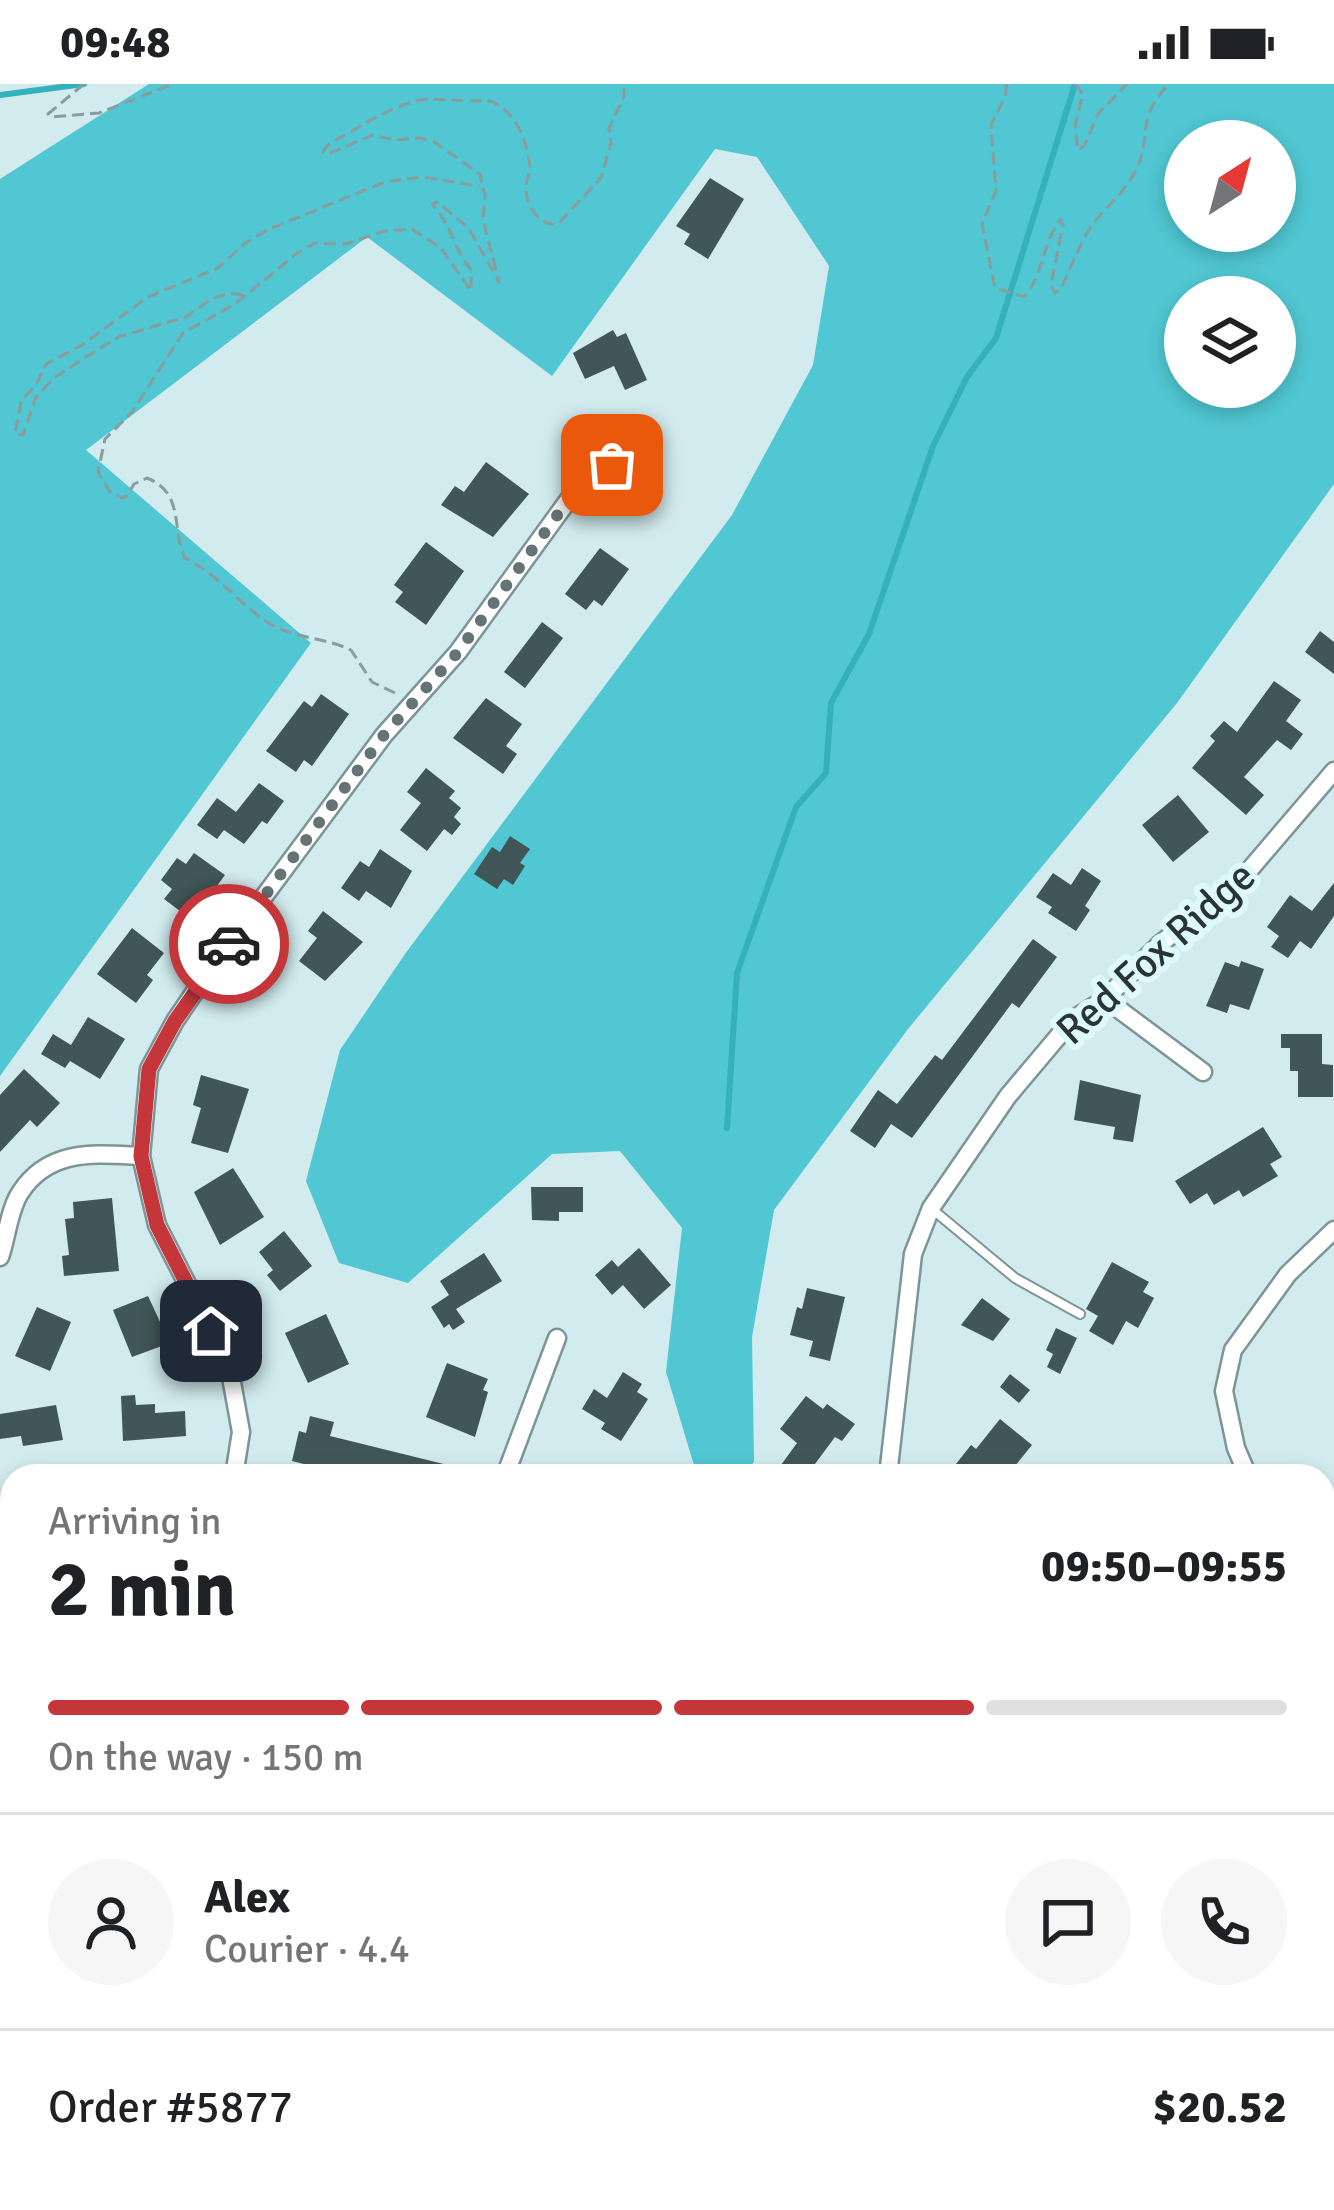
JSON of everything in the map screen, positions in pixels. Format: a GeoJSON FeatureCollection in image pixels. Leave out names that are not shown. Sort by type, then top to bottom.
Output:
{"type":"FeatureCollection","features":[{"type":"Feature","properties":{"kind":"street"},"geometry":{"type":"LineString","coordinates":[[236,1464],[241,1432],[229,1366],[157,1225],[141,1156],[149,1069],[175,1021],[384,735],[458,652],[572,495],[612,465]]}},
{"type":"Feature","properties":{"kind":"street","name":"Red Fox Ridge"},"geometry":{"type":"LineString","coordinates":[[890,1464],[913,1254],[931,1208],[1021,1081],[1072,1020],[1105,999],[1160,944],[1240,881],[1334,771]]}},
{"type":"Feature","properties":{"kind":"street"},"geometry":{"type":"LineString","coordinates":[[1105,999],[1203,1072]]}},
{"type":"Feature","properties":{"kind":"street"},"geometry":{"type":"LineString","coordinates":[[0,1257],[18,1195],[44,1166],[81,1153],[141,1156]]}},
{"type":"Feature","properties":{"kind":"street"},"geometry":{"type":"LineString","coordinates":[[1243,1464],[1224,1391],[1233,1350],[1288,1274],[1334,1230]]}},
{"type":"Feature","properties":{"kind":"street"},"geometry":{"type":"LineString","coordinates":[[510,1464],[557,1338]]}},
{"type":"Feature","properties":{"kind":"lane"},"geometry":{"type":"LineString","coordinates":[[931,1208],[1015,1278],[1080,1314]]}},
{"type":"Feature","properties":{"kind":"path"},"geometry":{"type":"LineString","coordinates":[[84,84],[48,114],[99,112],[173,84]]}},
{"type":"Feature","properties":{"kind":"path"},"geometry":{"type":"LineString","coordinates":[[411,705],[372,682],[362,660],[351,650],[304,638],[265,621],[210,571],[185,558],[177,511],[160,484],[140,480],[122,498],[102,481],[98,472],[105,439],[132,412],[183,333],[315,243],[346,244],[400,228],[419,232],[440,248],[471,291],[471,270],[455,250],[451,228],[432,204],[437,202],[468,227],[499,283],[484,220],[480,174],[433,141],[420,138],[393,140],[373,135],[328,154],[322,148],[383,112],[410,103],[436,98],[490,100],[508,113],[521,134],[530,170],[525,184],[532,210],[541,221],[557,225],[602,178],[624,84]]}},
{"type":"Feature","properties":{"kind":"path"},"geometry":{"type":"LineString","coordinates":[[1007,84],[992,125],[996,191],[982,224],[994,288],[1024,297],[1060,220],[1063,225],[1051,285],[1054,293],[1060,289],[1094,222],[1133,175],[1142,152],[1144,124],[1169,84]]}},
{"type":"Feature","properties":{"kind":"path"},"geometry":{"type":"LineString","coordinates":[[1075,84],[1083,94],[1075,125],[1078,150],[1098,114],[1126,84]]}},
{"type":"Feature","properties":{"kind":"path"},"geometry":{"type":"LineString","coordinates":[[245,295],[212,298],[186,317],[114,339],[48,383],[36,397],[23,435],[15,434],[21,401],[46,364],[82,345],[148,297],[218,268],[267,230],[385,182],[422,177],[482,185]]}},
{"type":"Feature","properties":{"kind":"shaded area"},"geometry":{"type":"Polygon","coordinates":[[[149,84],[1334,84],[1334,484],[1177,703],[908,1029],[774,1210],[752,1337],[752,1464],[694,1464],[666,1372],[682,1228],[620,1151],[552,1154],[408,1283],[339,1263],[306,1181],[340,1050],[405,954],[732,515],[813,365],[829,266],[757,157],[715,149],[552,376],[367,237],[86,450],[311,643],[0,1076],[0,179],[149,84]]]}},
{"type":"Feature","properties":{"kind":"building"},"geometry":{"type":"Polygon","coordinates":[[[710,178],[744,199],[708,259],[684,244],[690,234],[676,226],[710,178]]]}},
{"type":"Feature","properties":{"kind":"building"},"geometry":{"type":"Polygon","coordinates":[[[613,330],[617,337],[626,333],[647,380],[625,390],[614,366],[585,379],[573,353],[613,330]]]}},
{"type":"Feature","properties":{"kind":"building"},"geometry":{"type":"Polygon","coordinates":[[[486,462],[529,494],[493,537],[441,505],[455,486],[464,492],[486,462]]]}},
{"type":"Feature","properties":{"kind":"building"},"geometry":{"type":"Polygon","coordinates":[[[426,542],[464,571],[426,625],[395,602],[403,592],[394,585],[426,542]]]}},
{"type":"Feature","properties":{"kind":"building"},"geometry":{"type":"Polygon","coordinates":[[[600,548],[629,569],[602,606],[594,600],[586,610],[565,594],[600,548]]]}},
{"type":"Feature","properties":{"kind":"building"},"geometry":{"type":"Polygon","coordinates":[[[542,622],[563,638],[525,688],[504,672],[542,622]]]}},
{"type":"Feature","properties":{"kind":"building"},"geometry":{"type":"Polygon","coordinates":[[[1320,631],[1334,642],[1334,674],[1305,652],[1320,631]]]}},
{"type":"Feature","properties":{"kind":"building"},"geometry":{"type":"Polygon","coordinates":[[[1274,681],[1301,700],[1286,721],[1303,734],[1291,750],[1277,740],[1244,777],[1264,795],[1246,815],[1192,768],[1215,741],[1210,736],[1224,721],[1237,732],[1274,681]]]}},
{"type":"Feature","properties":{"kind":"building"},"geometry":{"type":"Polygon","coordinates":[[[321,694],[349,714],[312,766],[304,760],[296,772],[266,751],[304,701],[312,707],[321,694]]]}},
{"type":"Feature","properties":{"kind":"building"},"geometry":{"type":"Polygon","coordinates":[[[486,698],[522,724],[506,746],[517,754],[503,774],[453,738],[486,698]]]}},
{"type":"Feature","properties":{"kind":"building"},"geometry":{"type":"Polygon","coordinates":[[[426,768],[455,791],[449,798],[461,808],[454,817],[461,824],[452,835],[444,829],[427,851],[400,830],[421,803],[407,792],[426,768]]]}},
{"type":"Feature","properties":{"kind":"building"},"geometry":{"type":"Polygon","coordinates":[[[259,783],[284,801],[244,844],[224,830],[217,839],[197,825],[217,798],[236,812],[259,783]]]}},
{"type":"Feature","properties":{"kind":"building"},"geometry":{"type":"Polygon","coordinates":[[[1178,795],[1209,832],[1173,862],[1142,825],[1178,795]]]}},
{"type":"Feature","properties":{"kind":"building"},"geometry":{"type":"Polygon","coordinates":[[[510,836],[530,849],[513,885],[504,879],[497,889],[474,874],[492,847],[500,852],[510,836]]]}},
{"type":"Feature","properties":{"kind":"building"},"geometry":{"type":"Polygon","coordinates":[[[380,849],[412,871],[391,908],[366,891],[359,901],[341,888],[360,861],[369,867],[380,849]]]}},
{"type":"Feature","properties":{"kind":"building"},"geometry":{"type":"Polygon","coordinates":[[[194,853],[225,875],[192,920],[164,899],[172,889],[161,880],[177,858],[186,864],[194,853]]]}},
{"type":"Feature","properties":{"kind":"building"},"geometry":{"type":"Polygon","coordinates":[[[1082,868],[1101,881],[1076,931],[1048,913],[1052,907],[1036,897],[1053,873],[1071,885],[1082,868]]]}},
{"type":"Feature","properties":{"kind":"building"},"geometry":{"type":"Polygon","coordinates":[[[1334,883],[1334,916],[1311,949],[1300,941],[1288,958],[1271,947],[1279,936],[1267,927],[1290,895],[1312,911],[1334,883]]]}},
{"type":"Feature","properties":{"kind":"building"},"geometry":{"type":"Polygon","coordinates":[[[323,911],[363,942],[325,981],[299,961],[317,938],[308,931],[323,911]]]}},
{"type":"Feature","properties":{"kind":"building"},"geometry":{"type":"Polygon","coordinates":[[[132,928],[164,953],[147,975],[153,980],[136,1003],[97,974],[132,928]]]}},
{"type":"Feature","properties":{"kind":"building"},"geometry":{"type":"Polygon","coordinates":[[[1033,939],[1057,957],[1019,1008],[1012,1003],[912,1138],[891,1124],[875,1148],[850,1131],[878,1090],[897,1104],[935,1055],[942,1060],[1033,939]]]}},
{"type":"Feature","properties":{"kind":"building"},"geometry":{"type":"Polygon","coordinates":[[[1241,961],[1264,969],[1249,1010],[1230,1004],[1227,1013],[1206,1006],[1225,962],[1239,967],[1241,961]]]}},
{"type":"Feature","properties":{"kind":"building"},"geometry":{"type":"Polygon","coordinates":[[[88,1017],[125,1039],[100,1079],[70,1061],[65,1068],[41,1054],[53,1034],[71,1045],[88,1017]]]}},
{"type":"Feature","properties":{"kind":"building"},"geometry":{"type":"Polygon","coordinates":[[[1281,1034],[1322,1034],[1322,1064],[1333,1065],[1333,1097],[1298,1097],[1298,1071],[1290,1071],[1290,1048],[1281,1048],[1281,1034]]]}},
{"type":"Feature","properties":{"kind":"building"},"geometry":{"type":"Polygon","coordinates":[[[24,1069],[60,1103],[37,1127],[30,1120],[0,1152],[0,1095],[24,1069]]]}},
{"type":"Feature","properties":{"kind":"building"},"geometry":{"type":"Polygon","coordinates":[[[201,1075],[249,1089],[228,1153],[191,1143],[201,1108],[193,1105],[201,1075]]]}},
{"type":"Feature","properties":{"kind":"building"},"geometry":{"type":"Polygon","coordinates":[[[1080,1080],[1141,1095],[1133,1142],[1113,1139],[1115,1127],[1074,1120],[1080,1080]]]}},
{"type":"Feature","properties":{"kind":"building"},"geometry":{"type":"Polygon","coordinates":[[[1263,1127],[1282,1157],[1270,1164],[1278,1176],[1243,1197],[1239,1190],[1214,1205],[1207,1193],[1190,1204],[1175,1181],[1263,1127]]]}},
{"type":"Feature","properties":{"kind":"building"},"geometry":{"type":"Polygon","coordinates":[[[233,1168],[264,1217],[220,1245],[194,1192],[233,1168]]]}},
{"type":"Feature","properties":{"kind":"building"},"geometry":{"type":"Polygon","coordinates":[[[531,1187],[583,1187],[583,1212],[559,1212],[559,1221],[532,1220],[531,1187]]]}},
{"type":"Feature","properties":{"kind":"building"},"geometry":{"type":"Polygon","coordinates":[[[112,1198],[119,1271],[64,1276],[62,1256],[69,1255],[65,1219],[74,1218],[73,1202],[112,1198]]]}},
{"type":"Feature","properties":{"kind":"building"},"geometry":{"type":"Polygon","coordinates":[[[284,1231],[312,1266],[280,1291],[267,1275],[273,1270],[259,1252],[284,1231]]]}},
{"type":"Feature","properties":{"kind":"building"},"geometry":{"type":"Polygon","coordinates":[[[639,1248],[671,1285],[644,1309],[623,1285],[612,1295],[595,1275],[612,1260],[618,1267],[639,1248]]]}},
{"type":"Feature","properties":{"kind":"building"},"geometry":{"type":"Polygon","coordinates":[[[484,1253],[502,1281],[456,1309],[465,1322],[453,1330],[449,1324],[444,1328],[431,1307],[449,1295],[440,1281],[484,1253]]]}},
{"type":"Feature","properties":{"kind":"building"},"geometry":{"type":"Polygon","coordinates":[[[1112,1262],[1149,1282],[1143,1292],[1154,1298],[1138,1328],[1126,1321],[1113,1345],[1089,1331],[1098,1316],[1086,1309],[1112,1262]]]}},
{"type":"Feature","properties":{"kind":"building"},"geometry":{"type":"Polygon","coordinates":[[[807,1288],[845,1297],[830,1361],[809,1356],[813,1341],[790,1335],[807,1288]]]}},
{"type":"Feature","properties":{"kind":"building"},"geometry":{"type":"Polygon","coordinates":[[[148,1296],[170,1343],[132,1357],[113,1310],[148,1296]]]}},
{"type":"Feature","properties":{"kind":"building"},"geometry":{"type":"Polygon","coordinates":[[[982,1298],[1010,1319],[993,1341],[961,1325],[982,1298]]]}},
{"type":"Feature","properties":{"kind":"building"},"geometry":{"type":"Polygon","coordinates":[[[37,1307],[71,1322],[50,1371],[15,1356],[37,1307]]]}},
{"type":"Feature","properties":{"kind":"building"},"geometry":{"type":"Polygon","coordinates":[[[326,1314],[349,1364],[308,1383],[285,1333],[326,1314]]]}},
{"type":"Feature","properties":{"kind":"building"},"geometry":{"type":"Polygon","coordinates":[[[1056,1328],[1077,1338],[1060,1374],[1047,1367],[1053,1354],[1046,1350],[1056,1328]]]}},
{"type":"Feature","properties":{"kind":"building"},"geometry":{"type":"Polygon","coordinates":[[[447,1363],[488,1379],[475,1437],[426,1417],[447,1363]]]}},
{"type":"Feature","properties":{"kind":"building"},"geometry":{"type":"Polygon","coordinates":[[[623,1372],[642,1384],[637,1392],[648,1399],[621,1441],[601,1429],[605,1423],[582,1409],[594,1389],[607,1398],[623,1372]]]}},
{"type":"Feature","properties":{"kind":"building"},"geometry":{"type":"Polygon","coordinates":[[[1010,1374],[1030,1390],[1019,1403],[1000,1387],[1010,1374]]]}},
{"type":"Feature","properties":{"kind":"building"},"geometry":{"type":"Polygon","coordinates":[[[135,1395],[136,1405],[155,1404],[155,1413],[185,1411],[186,1436],[123,1441],[121,1396],[135,1395]]]}},
{"type":"Feature","properties":{"kind":"building"},"geometry":{"type":"Polygon","coordinates":[[[806,1396],[855,1424],[842,1441],[835,1437],[815,1464],[782,1464],[797,1443],[780,1429],[806,1396]]]}},
{"type":"Feature","properties":{"kind":"building"},"geometry":{"type":"Polygon","coordinates":[[[56,1405],[63,1440],[23,1446],[21,1436],[0,1439],[0,1414],[56,1405]]]}},
{"type":"Feature","properties":{"kind":"building"},"geometry":{"type":"Polygon","coordinates":[[[310,1416],[334,1422],[330,1436],[444,1464],[292,1461],[299,1431],[306,1433],[310,1416]]]}},
{"type":"Feature","properties":{"kind":"building"},"geometry":{"type":"Polygon","coordinates":[[[1000,1419],[1032,1445],[1017,1464],[956,1464],[971,1445],[976,1449],[1000,1419]]]}},
{"type":"Feature","properties":{"kind":"waterway"},"geometry":{"type":"LineString","coordinates":[[0,95],[84,84]]}},
{"type":"Feature","properties":{"kind":"waterway"},"geometry":{"type":"LineString","coordinates":[[727,1128],[737,973],[796,807],[826,773],[831,703],[869,634],[933,446],[967,377],[996,338],[1075,84]]}},
{"type":"Feature","properties":{"kind":"way so far"},"geometry":{"type":"LineString","coordinates":[[229,944],[384,735],[458,652],[572,495],[612,465]]}},
{"type":"Feature","properties":{"kind":"route"},"geometry":{"type":"LineString","coordinates":[[211,1331],[157,1225],[141,1156],[149,1069],[175,1021],[229,944]]}}]}
